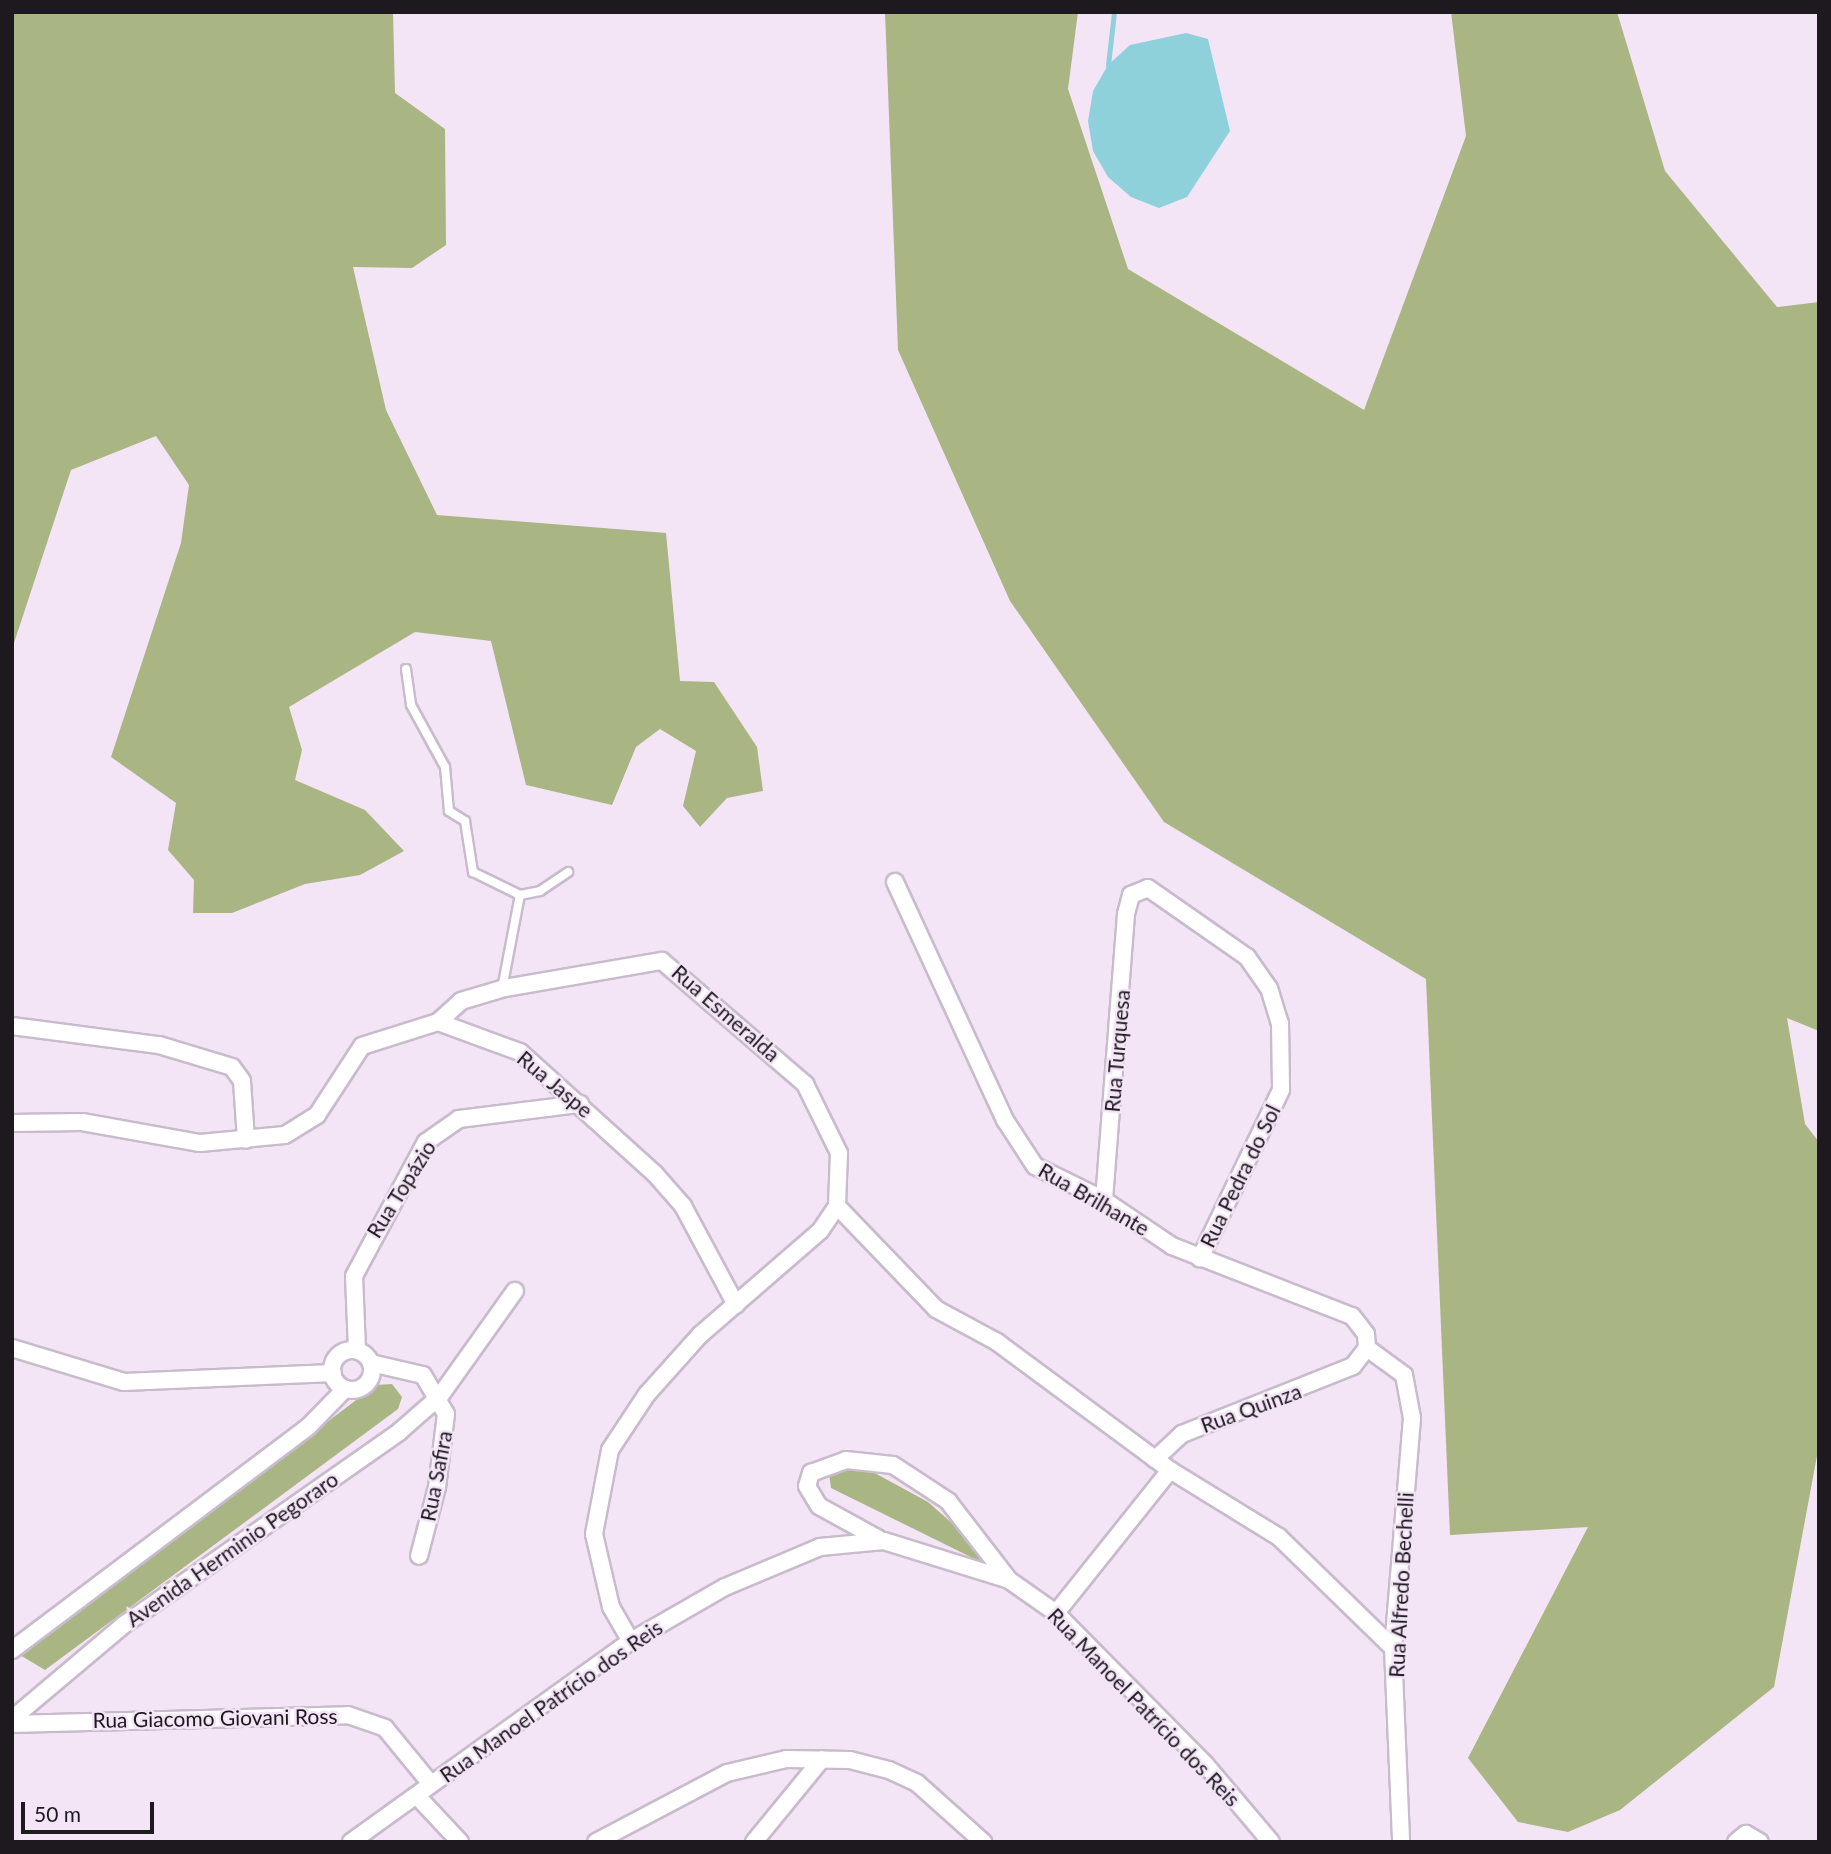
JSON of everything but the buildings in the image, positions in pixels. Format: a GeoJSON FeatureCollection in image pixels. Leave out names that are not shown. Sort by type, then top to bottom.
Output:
{"type":"FeatureCollection","features":[{"type":"Feature","properties":{"kind":"street","name":"Rua Brilhante"},"geometry":{"type":"LineString","coordinates":[[895,882],[1023,1154],[1200,1258],[1352,1316],[1367,1348]]}},
{"type":"Feature","properties":{"kind":"street","name":"Rua Pedra do Sol"},"geometry":{"type":"LineString","coordinates":[[1128,901],[1141,889],[1159,892],[1226,939],[1269,988],[1280,1023],[1281,1090],[1200,1258]]}},
{"type":"Feature","properties":{"kind":"street","name":"Rua Turquesa"},"geometry":{"type":"LineString","coordinates":[[1104,1200],[1128,901]]}},
{"type":"Feature","properties":{"kind":"street","name":"Rua Esmeralda"},"geometry":{"type":"LineString","coordinates":[[438,1022],[453,1005],[502,989],[662,961],[676,966],[805,1084],[839,1153],[837,1206]]}},
{"type":"Feature","properties":{"kind":"street","name":"Rua Jaspe"},"geometry":{"type":"LineString","coordinates":[[438,1022],[520,1052],[580,1104],[684,1206],[736,1305]]}},
{"type":"Feature","properties":{"kind":"street"},"geometry":{"type":"LineString","coordinates":[[12,1123],[82,1122],[176,1142],[247,1140],[285,1135],[309,1121],[362,1046],[438,1022]]}},
{"type":"Feature","properties":{"kind":"street"},"geometry":{"type":"LineString","coordinates":[[12,1026],[159,1045],[232,1067],[242,1081],[247,1140]]}},
{"type":"Feature","properties":{"kind":"street","name":"Rua Topázio"},"geometry":{"type":"LineString","coordinates":[[357,1350],[354,1276],[426,1142],[459,1119],[580,1104]]}},
{"type":"Feature","properties":{"kind":"street"},"geometry":{"type":"LineString","coordinates":[[631,1641],[600,1572],[594,1534],[599,1480],[610,1450],[647,1394],[736,1305],[798,1255],[837,1206],[936,1309],[997,1342],[1170,1470],[1279,1537],[1393,1648]]}},
{"type":"Feature","properties":{"kind":"street","name":"Avenida Herminio Pegoraro"},"geometry":{"type":"LineString","coordinates":[[12,1721],[25,1705],[125,1624],[398,1432],[440,1396],[515,1291]]}},
{"type":"Feature","properties":{"kind":"street"},"geometry":{"type":"LineString","coordinates":[[12,1348],[124,1382],[333,1374]]}},
{"type":"Feature","properties":{"kind":"street","name":"Rua Quinza"},"geometry":{"type":"LineString","coordinates":[[1155,1458],[1182,1434],[1353,1366],[1367,1348]]}},
{"type":"Feature","properties":{"kind":"street","name":"Rua Alfredo Bechelli"},"geometry":{"type":"LineString","coordinates":[[1367,1348],[1404,1375],[1412,1418],[1393,1648],[1401,1842]]}},
{"type":"Feature","properties":{"kind":"street"},"geometry":{"type":"LineString","coordinates":[[333,1374],[338,1355],[357,1350],[372,1363],[423,1375],[440,1396]]}},
{"type":"Feature","properties":{"kind":"street"},"geometry":{"type":"LineString","coordinates":[[12,1650],[309,1426],[345,1389],[369,1382],[372,1363]]}},
{"type":"Feature","properties":{"kind":"street"},"geometry":{"type":"LineString","coordinates":[[333,1374],[345,1389]]}},
{"type":"Feature","properties":{"kind":"street","name":"Rua Safira"},"geometry":{"type":"LineString","coordinates":[[419,1556],[443,1454],[440,1396]]}},
{"type":"Feature","properties":{"kind":"street"},"geometry":{"type":"LineString","coordinates":[[884,1541],[819,1506],[807,1486],[811,1473],[846,1460],[893,1465],[948,1501],[1009,1580]]}},
{"type":"Feature","properties":{"kind":"street"},"geometry":{"type":"LineString","coordinates":[[1056,1613],[1170,1470]]}},
{"type":"Feature","properties":{"kind":"street","name":"Rua Manoel Patrício dos Reis"},"geometry":{"type":"LineString","coordinates":[[351,1842],[631,1641],[774,1563],[820,1547],[884,1541],[1009,1580],[1056,1613],[1205,1764],[1271,1842]]}},
{"type":"Feature","properties":{"kind":"street"},"geometry":{"type":"LineString","coordinates":[[12,1693],[25,1705]]}},
{"type":"Feature","properties":{"kind":"street","name":"Rua Giacomo Giovani Ross"},"geometry":{"type":"LineString","coordinates":[[12,1721],[348,1715],[385,1728],[431,1784]]}},
{"type":"Feature","properties":{"kind":"street"},"geometry":{"type":"LineString","coordinates":[[596,1842],[726,1773],[786,1759],[822,1759],[890,1770],[917,1783],[983,1842]]}},
{"type":"Feature","properties":{"kind":"street"},"geometry":{"type":"LineString","coordinates":[[754,1842],[822,1759]]}},
{"type":"Feature","properties":{"kind":"street"},"geometry":{"type":"LineString","coordinates":[[417,1796],[460,1842]]}},
{"type":"Feature","properties":{"kind":"street"},"geometry":{"type":"LineString","coordinates":[[1736,1842],[1745,1834],[1760,1842]]}},
{"type":"Feature","properties":{"kind":"lane"},"geometry":{"type":"LineString","coordinates":[[406,668],[411,705],[445,767],[449,811],[465,821],[473,872],[520,895],[540,891],[568,872]]}},
{"type":"Feature","properties":{"kind":"lane"},"geometry":{"type":"LineString","coordinates":[[502,989],[520,895]]}},
{"type":"Feature","properties":{"kind":"green space"},"geometry":{"type":"Polygon","coordinates":[[[12,12],[393,12],[395,93],[445,129],[446,245],[412,268],[353,267],[386,410],[437,515],[666,533],[680,681],[714,682],[757,747],[763,791],[727,798],[700,827],[683,806],[696,751],[660,729],[636,747],[612,805],[526,785],[491,641],[415,632],[289,707],[302,750],[295,780],[365,810],[404,851],[360,875],[305,884],[232,913],[193,913],[194,880],[168,850],[176,803],[111,757],[181,543],[189,485],[156,436],[71,470],[12,649],[12,12]]]}},
{"type":"Feature","properties":{"kind":"green space"},"geometry":{"type":"Polygon","coordinates":[[[885,12],[1078,12],[1068,89],[1128,269],[1364,410],[1466,136],[1451,12],[1617,12],[1665,171],[1777,307],[1819,302],[1819,1031],[1787,1018],[1805,1124],[1819,1142],[1819,1445],[1774,1687],[1620,1810],[1568,1832],[1518,1822],[1468,1758],[1588,1527],[1450,1535],[1426,979],[1164,822],[1010,601],[898,350],[885,12]]]}},
{"type":"Feature","properties":{"kind":"green space"},"geometry":{"type":"Polygon","coordinates":[[[392,1384],[402,1397],[398,1409],[45,1670],[20,1655],[376,1385],[392,1384]]]}},
{"type":"Feature","properties":{"kind":"green space"},"geometry":{"type":"Polygon","coordinates":[[[848,1469],[871,1471],[928,1502],[979,1547],[989,1566],[831,1488],[829,1473],[848,1469]]]}},
{"type":"Feature","properties":{"kind":"water"},"geometry":{"type":"Polygon","coordinates":[[[1186,33],[1208,39],[1230,131],[1187,197],[1159,208],[1131,197],[1108,177],[1093,151],[1088,121],[1093,91],[1108,65],[1130,45],[1186,33]]]}},
{"type":"Feature","properties":{"kind":"waterway"},"geometry":{"type":"LineString","coordinates":[[1108,65],[1114,12]]}}]}
